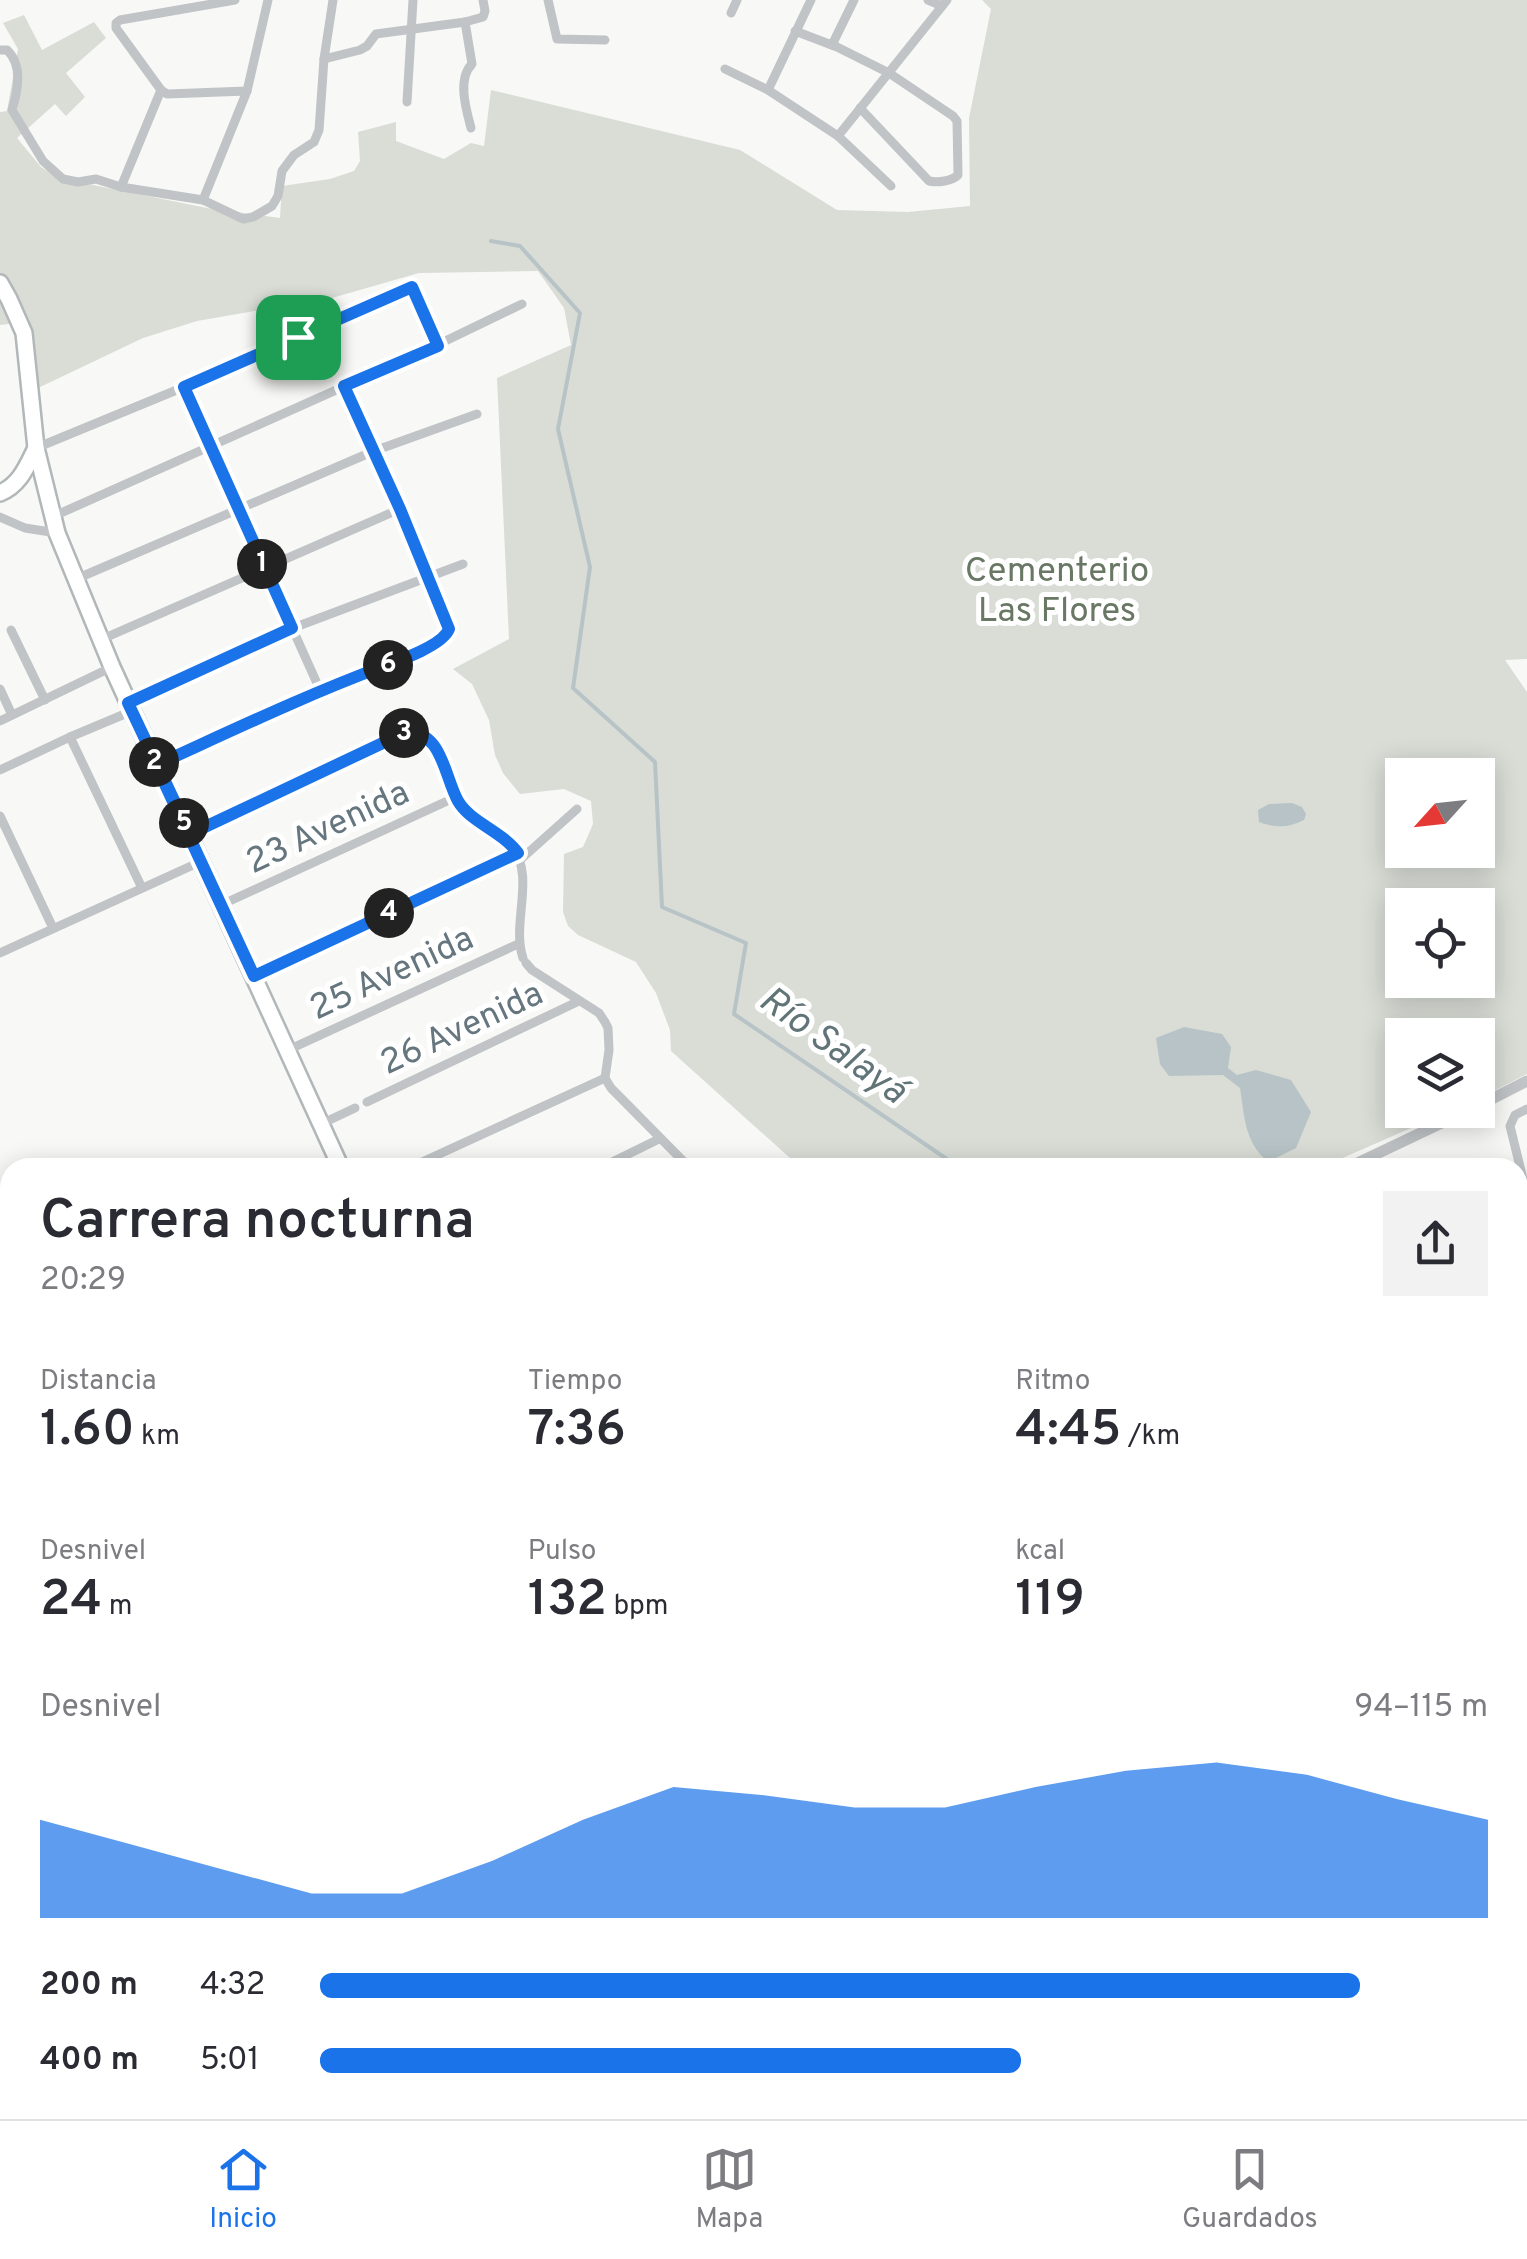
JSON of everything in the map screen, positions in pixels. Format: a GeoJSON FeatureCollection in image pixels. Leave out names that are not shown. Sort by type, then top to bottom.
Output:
{"type":"FeatureCollection","features":[{"type":"Feature","properties":{"kind":"main road"},"geometry":{"type":"LineString","coordinates":[[0,283],[24,333],[36,448],[55,525],[112,668],[336,1158]]}},
{"type":"Feature","properties":{"kind":"main road"},"geometry":{"type":"LineString","coordinates":[[0,493],[18,481],[36,448]]}},
{"type":"Feature","properties":{"kind":"street"},"geometry":{"type":"LineString","coordinates":[[235,0],[120,20],[116,28],[160,90],[168,94],[247,91]]}},
{"type":"Feature","properties":{"kind":"street"},"geometry":{"type":"LineString","coordinates":[[203,200],[247,91],[268,0]]}},
{"type":"Feature","properties":{"kind":"street"},"geometry":{"type":"LineString","coordinates":[[0,50],[15,57],[18,69],[12,110],[52,171],[78,182],[96,179],[121,187],[203,200],[243,218],[264,212],[278,196],[282,171],[294,155],[314,142],[319,130],[333,0]]}},
{"type":"Feature","properties":{"kind":"street"},"geometry":{"type":"LineString","coordinates":[[407,102],[413,0]]}},
{"type":"Feature","properties":{"kind":"street"},"geometry":{"type":"LineString","coordinates":[[324,58],[360,50],[376,34],[465,22],[485,14],[484,0]]}},
{"type":"Feature","properties":{"kind":"street"},"geometry":{"type":"LineString","coordinates":[[548,0],[556,37],[604,40]]}},
{"type":"Feature","properties":{"kind":"street"},"geometry":{"type":"LineString","coordinates":[[731,13],[737,0]]}},
{"type":"Feature","properties":{"kind":"street"},"geometry":{"type":"LineString","coordinates":[[768,90],[811,0]]}},
{"type":"Feature","properties":{"kind":"street"},"geometry":{"type":"LineString","coordinates":[[832,45],[854,0]]}},
{"type":"Feature","properties":{"kind":"street"},"geometry":{"type":"LineString","coordinates":[[838,136],[945,3],[928,0]]}},
{"type":"Feature","properties":{"kind":"street"},"geometry":{"type":"LineString","coordinates":[[465,22],[472,64],[466,70],[464,92],[470,128]]}},
{"type":"Feature","properties":{"kind":"street"},"geometry":{"type":"LineString","coordinates":[[795,31],[889,72],[953,116],[957,122],[958,175],[930,180],[860,108]]}},
{"type":"Feature","properties":{"kind":"street"},"geometry":{"type":"LineString","coordinates":[[724,69],[768,90],[838,136],[891,186]]}},
{"type":"Feature","properties":{"kind":"street"},"geometry":{"type":"LineString","coordinates":[[121,187],[160,90]]}},
{"type":"Feature","properties":{"kind":"street"},"geometry":{"type":"LineString","coordinates":[[36,448],[412,287],[438,346]]}},
{"type":"Feature","properties":{"kind":"street"},"geometry":{"type":"LineString","coordinates":[[0,517],[26,528],[55,525],[211,446],[438,346],[522,304]]}},
{"type":"Feature","properties":{"kind":"street"},"geometry":{"type":"LineString","coordinates":[[156,765],[320,690],[398,661],[444,639],[449,629],[344,386]]}},
{"type":"Feature","properties":{"kind":"street"},"geometry":{"type":"LineString","coordinates":[[184,387],[320,690]]}},
{"type":"Feature","properties":{"kind":"street"},"geometry":{"type":"LineString","coordinates":[[76,579],[374,451],[477,414]]}},
{"type":"Feature","properties":{"kind":"street"},"geometry":{"type":"LineString","coordinates":[[100,640],[400,509]]}},
{"type":"Feature","properties":{"kind":"street"},"geometry":{"type":"LineString","coordinates":[[0,770],[292,628],[463,564]]}},
{"type":"Feature","properties":{"kind":"street"},"geometry":{"type":"LineString","coordinates":[[11,630],[44,700]]}},
{"type":"Feature","properties":{"kind":"street"},"geometry":{"type":"LineString","coordinates":[[0,721],[112,668]]}},
{"type":"Feature","properties":{"kind":"street"},"geometry":{"type":"LineString","coordinates":[[0,689],[12,715]]}},
{"type":"Feature","properties":{"kind":"street"},"geometry":{"type":"LineString","coordinates":[[190,834],[404,733],[413,732],[432,741],[466,812],[512,846],[519,857],[522,897],[518,944],[524,961],[599,1013],[608,1028],[605,1078],[680,1158]]}},
{"type":"Feature","properties":{"kind":"street"},"geometry":{"type":"LineString","coordinates":[[70,736],[142,888]]}},
{"type":"Feature","properties":{"kind":"street","name":"23 Avenida"},"geometry":{"type":"LineString","coordinates":[[222,905],[456,797]]}},
{"type":"Feature","properties":{"kind":"street"},"geometry":{"type":"LineString","coordinates":[[254,976],[519,857],[577,810]]}},
{"type":"Feature","properties":{"kind":"street"},"geometry":{"type":"LineString","coordinates":[[0,816],[53,928]]}},
{"type":"Feature","properties":{"kind":"street"},"geometry":{"type":"LineString","coordinates":[[0,953],[202,861]]}},
{"type":"Feature","properties":{"kind":"street","name":"25 Avenida"},"geometry":{"type":"LineString","coordinates":[[288,1050],[518,944]]}},
{"type":"Feature","properties":{"kind":"street","name":"26 Avenida"},"geometry":{"type":"LineString","coordinates":[[367,1102],[579,1001]]}},
{"type":"Feature","properties":{"kind":"street"},"geometry":{"type":"LineString","coordinates":[[431,1158],[605,1078]]}},
{"type":"Feature","properties":{"kind":"street"},"geometry":{"type":"LineString","coordinates":[[1495,1098],[1527,1082]]}},
{"type":"Feature","properties":{"kind":"street","name":"26 Avenida"},"geometry":{"type":"LineString","coordinates":[[321,1124],[355,1108]]}},
{"type":"Feature","properties":{"kind":"street"},"geometry":{"type":"LineString","coordinates":[[1518,1158],[1510,1126],[1514,1116],[1527,1109]]}},
{"type":"Feature","properties":{"kind":"street"},"geometry":{"type":"LineString","coordinates":[[1368,1158],[1431,1128]]}},
{"type":"Feature","properties":{"kind":"street"},"geometry":{"type":"LineString","coordinates":[[620,1158],[659,1138]]}},
{"type":"Feature","properties":{"kind":"green space","name":"Cementerio Las Flores"},"geometry":{"type":"Polygon","coordinates":[[[982,0],[1527,0],[1527,659],[1505,660],[1527,692],[1527,1074],[1495,1090],[1495,1018],[1385,1018],[1385,1128],[1411,1128],[1343,1158],[790,1158],[671,1051],[670,1030],[656,993],[636,962],[578,935],[568,926],[563,912],[564,854],[583,847],[593,824],[591,801],[564,789],[520,794],[495,755],[489,720],[472,684],[453,669],[509,639],[497,378],[571,345],[564,308],[538,271],[419,273],[304,306],[197,321],[143,338],[38,388],[25,322],[0,325],[0,112],[7,111],[18,49],[3,23],[24,15],[42,50],[94,22],[106,38],[66,73],[85,97],[66,116],[55,104],[17,138],[41,167],[65,182],[280,218],[282,186],[354,171],[360,161],[358,132],[396,122],[396,141],[444,159],[471,143],[484,146],[491,90],[740,150],[837,210],[908,212],[970,206],[969,118],[991,9],[982,0]]]}},
{"type":"Feature","properties":{"kind":"shaded area"},"geometry":{"type":"Polygon","coordinates":[[[1292,803],[1302,807],[1304,820],[1282,826],[1259,822],[1258,810],[1269,804],[1292,803]]]}},
{"type":"Feature","properties":{"kind":"shaded area"},"geometry":{"type":"Polygon","coordinates":[[[1184,1027],[1222,1034],[1231,1047],[1228,1068],[1237,1075],[1256,1070],[1291,1080],[1311,1112],[1296,1148],[1276,1158],[1264,1158],[1250,1137],[1240,1088],[1223,1075],[1169,1076],[1160,1064],[1156,1038],[1184,1027]]]}},
{"type":"Feature","properties":{"kind":"waterway","name":"Río Salayá"},"geometry":{"type":"LineString","coordinates":[[491,241],[520,246],[580,313],[558,429],[590,567],[573,688],[655,762],[662,907],[746,943],[734,1014],[945,1158]]}},
{"type":"Feature","properties":{"kind":"route"},"geometry":{"type":"LineString","coordinates":[[298,337],[184,387],[292,628],[128,703],[156,765],[190,834],[413,732],[432,741],[466,812],[518,853],[254,976],[156,765],[320,690],[398,661],[444,639],[449,629],[344,386],[438,346],[412,287],[298,337]]}}]}
